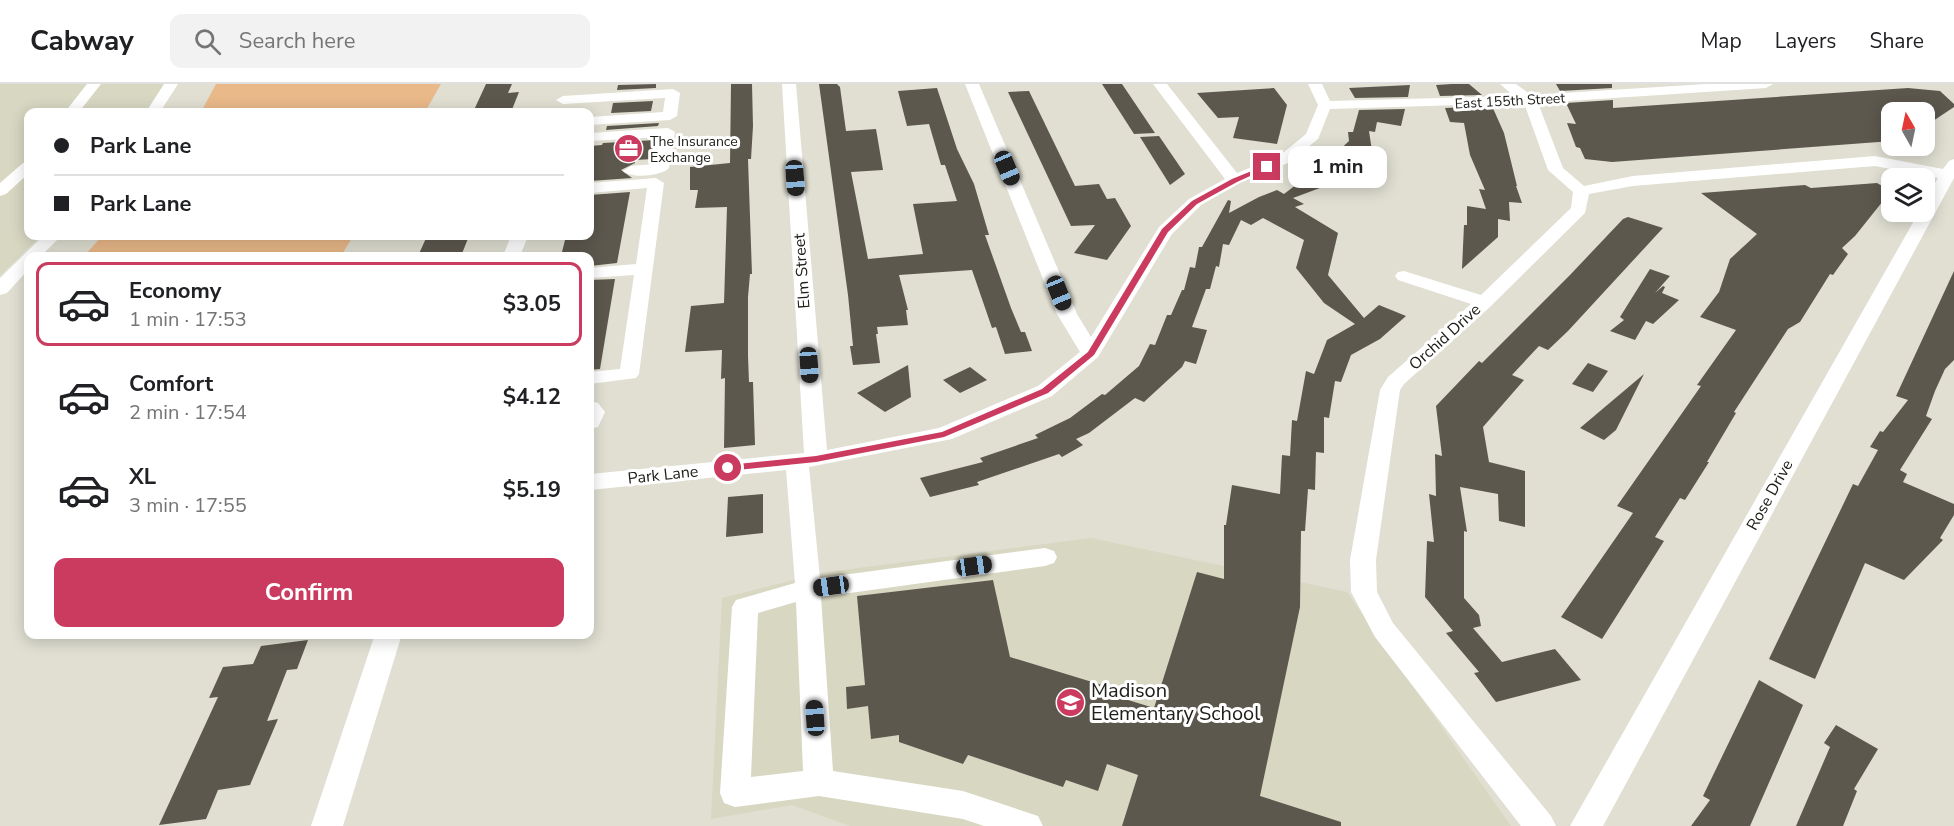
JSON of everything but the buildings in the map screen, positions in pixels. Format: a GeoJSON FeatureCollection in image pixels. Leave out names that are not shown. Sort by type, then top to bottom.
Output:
{"type":"FeatureCollection","features":[{"type":"Feature","properties":{"kind":"street"},"geometry":{"type":"LineString","coordinates":[[75,108],[94,84]]}},
{"type":"Feature","properties":{"kind":"street"},"geometry":{"type":"LineString","coordinates":[[156,108],[171,84]]}},
{"type":"Feature","properties":{"kind":"street"},"geometry":{"type":"LineString","coordinates":[[568,84],[561,106],[674,88],[670,116],[594,121]]}},
{"type":"Feature","properties":{"kind":"street","name":"Elm Street"},"geometry":{"type":"LineString","coordinates":[[789,84],[806,460],[807,589],[819,782]]}},
{"type":"Feature","properties":{"kind":"street"},"geometry":{"type":"LineString","coordinates":[[972,84],[1067,314],[1091,353]]}},
{"type":"Feature","properties":{"kind":"street"},"geometry":{"type":"LineString","coordinates":[[1160,84],[1234,180]]}},
{"type":"Feature","properties":{"kind":"street"},"geometry":{"type":"LineString","coordinates":[[1315,84],[1325,105]]}},
{"type":"Feature","properties":{"kind":"street"},"geometry":{"type":"LineString","coordinates":[[1507,84],[1530,101],[1556,170],[1581,191],[1633,181],[1875,161],[1951,170]]}},
{"type":"Feature","properties":{"kind":"street","name":"East 155th Street"},"geometry":{"type":"LineString","coordinates":[[1325,105],[1430,105],[1530,101],[1766,84]]}},
{"type":"Feature","properties":{"kind":"street","name":"Park Lane"},"geometry":{"type":"LineString","coordinates":[[594,482],[806,460],[944,434],[1045,391],[1091,353],[1165,231],[1195,202],[1234,180],[1283,160],[1313,136],[1325,105]]}},
{"type":"Feature","properties":{"kind":"street"},"geometry":{"type":"LineString","coordinates":[[594,137],[668,132],[661,168],[594,174]]}},
{"type":"Feature","properties":{"kind":"street"},"geometry":{"type":"LineString","coordinates":[[0,191],[24,170]]}},
{"type":"Feature","properties":{"kind":"street","name":"Rose Drive"},"geometry":{"type":"LineString","coordinates":[[1586,826],[1951,170]]}},
{"type":"Feature","properties":{"kind":"street"},"geometry":{"type":"LineString","coordinates":[[594,188],[656,183],[629,374],[594,378]]}},
{"type":"Feature","properties":{"kind":"street","name":"Orchid Drive"},"geometry":{"type":"LineString","coordinates":[[1540,826],[1384,630],[1364,592],[1364,560],[1390,390],[1395,381],[1484,302],[1579,209],[1581,191]]}},
{"type":"Feature","properties":{"kind":"street"},"geometry":{"type":"LineString","coordinates":[[36,252],[48,240]]}},
{"type":"Feature","properties":{"kind":"street"},"geometry":{"type":"LineString","coordinates":[[0,289],[24,264]]}},
{"type":"Feature","properties":{"kind":"street"},"geometry":{"type":"LineString","coordinates":[[594,273],[644,269]]}},
{"type":"Feature","properties":{"kind":"street"},"geometry":{"type":"LineString","coordinates":[[1404,276],[1484,302]]}},
{"type":"Feature","properties":{"kind":"street"},"geometry":{"type":"LineString","coordinates":[[1027,826],[963,806],[819,782],[735,793],[745,607],[807,589],[1045,557]]}},
{"type":"Feature","properties":{"kind":"street"},"geometry":{"type":"LineString","coordinates":[[327,826],[387,639]]}},
{"type":"Feature","properties":{"kind":"shaded area"},"geometry":{"type":"Polygon","coordinates":[[[0,84],[166,84],[151,108],[24,108],[24,240],[36,240],[0,276],[0,84]]]}},
{"type":"Feature","properties":{"kind":"shaded area"},"geometry":{"type":"Polygon","coordinates":[[[216,84],[441,84],[427,108],[203,108],[216,84]]]}},
{"type":"Feature","properties":{"kind":"shaded area"},"geometry":{"type":"Polygon","coordinates":[[[98,240],[351,240],[344,252],[88,252],[98,240]]]}},
{"type":"Feature","properties":{"kind":"shaded area","name":"Madison Elementary School"},"geometry":{"type":"Polygon","coordinates":[[[1091,538],[1347,592],[1511,826],[850,826],[792,805],[711,819],[722,598],[827,572],[1091,538]]]}},
{"type":"Feature","properties":{"kind":"place","name":"The Insurance Exchange"},"geometry":{"type":"Point","coordinates":[629,149]}},
{"type":"Feature","properties":{"kind":"place","name":"Madison Elementary School"},"geometry":{"type":"Point","coordinates":[1070,702]}},
{"type":"Feature","properties":{"kind":"route"},"geometry":{"type":"LineString","coordinates":[[728,468],[816,459],[944,434],[1045,391],[1091,353],[1165,231],[1195,202],[1234,180],[1267,167]]}}]}
